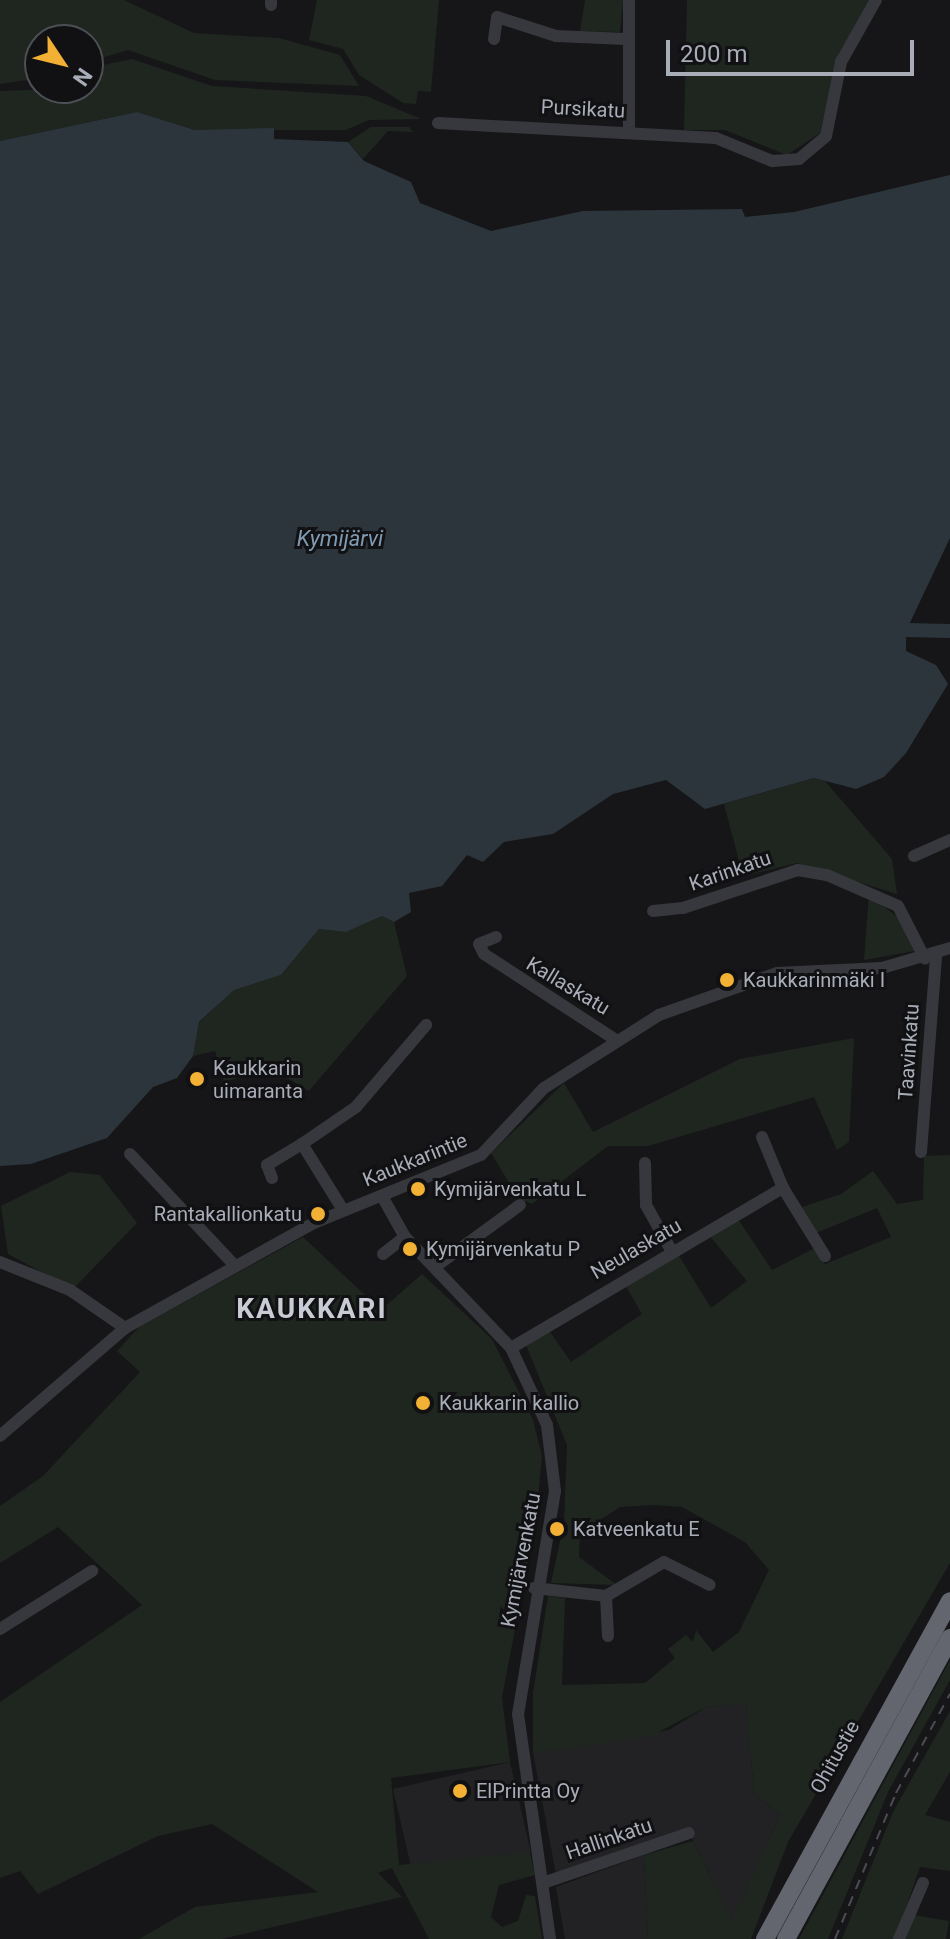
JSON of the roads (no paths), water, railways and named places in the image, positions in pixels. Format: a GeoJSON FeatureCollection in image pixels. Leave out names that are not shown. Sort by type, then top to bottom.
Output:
{"type":"FeatureCollection","features":[{"type":"Feature","properties":{"kind":"highway","name":"Ohitustie"},"geometry":{"type":"LineString","coordinates":[[765,1939],[950,1601]]}},
{"type":"Feature","properties":{"kind":"highway","name":"Ohitustie"},"geometry":{"type":"LineString","coordinates":[[786,1939],[950,1638]]}},
{"type":"Feature","properties":{"kind":"street"},"geometry":{"type":"LineString","coordinates":[[629,0],[626,39],[629,131]]}},
{"type":"Feature","properties":{"kind":"street","name":"Pursikatu"},"geometry":{"type":"LineString","coordinates":[[438,123],[629,131],[726,141],[772,161],[799,159],[826,136],[841,62],[876,0]]}},
{"type":"Feature","properties":{"kind":"street"},"geometry":{"type":"LineString","coordinates":[[494,39],[497,17],[556,36],[626,39]]}},
{"type":"Feature","properties":{"kind":"street"},"geometry":{"type":"LineString","coordinates":[[914,856],[950,840]]}},
{"type":"Feature","properties":{"kind":"street","name":"Karinkatu"},"geometry":{"type":"LineString","coordinates":[[653,911],[683,908],[774,875],[827,875],[898,906],[930,957]]}},
{"type":"Feature","properties":{"kind":"street","name":"Kallaskatu"},"geometry":{"type":"LineString","coordinates":[[496,937],[479,944],[484,954],[616,1040]]}},
{"type":"Feature","properties":{"kind":"street","name":"Kaukkarintie"},"geometry":{"type":"LineString","coordinates":[[0,1436],[125,1328],[343,1210],[499,1144],[544,1088],[659,1015],[747,981],[930,957],[950,948]]}},
{"type":"Feature","properties":{"kind":"street","name":"Taavinkatu"},"geometry":{"type":"LineString","coordinates":[[921,1152],[930,957]]}},
{"type":"Feature","properties":{"kind":"street"},"geometry":{"type":"LineString","coordinates":[[272,1178],[267,1165],[356,1107],[426,1025]]}},
{"type":"Feature","properties":{"kind":"street"},"geometry":{"type":"LineString","coordinates":[[762,1137],[783,1188],[825,1256]]}},
{"type":"Feature","properties":{"kind":"street"},"geometry":{"type":"LineString","coordinates":[[302,1144],[343,1210]]}},
{"type":"Feature","properties":{"kind":"street"},"geometry":{"type":"LineString","coordinates":[[130,1154],[235,1266]]}},
{"type":"Feature","properties":{"kind":"street"},"geometry":{"type":"LineString","coordinates":[[645,1163],[646,1205],[671,1250]]}},
{"type":"Feature","properties":{"kind":"street","name":"Neulaskatu"},"geometry":{"type":"LineString","coordinates":[[511,1348],[671,1250],[783,1188]]}},
{"type":"Feature","properties":{"kind":"street","name":"Kymijärvenkatu"},"geometry":{"type":"LineString","coordinates":[[382,1196],[405,1237],[511,1348],[554,1457],[555,1491],[534,1588],[518,1714],[550,1939]]}},
{"type":"Feature","properties":{"kind":"street"},"geometry":{"type":"LineString","coordinates":[[435,1267],[520,1205]]}},
{"type":"Feature","properties":{"kind":"street"},"geometry":{"type":"LineString","coordinates":[[383,1254],[405,1237]]}},
{"type":"Feature","properties":{"kind":"street"},"geometry":{"type":"LineString","coordinates":[[1,1266],[70,1290],[125,1328]]}},
{"type":"Feature","properties":{"kind":"street"},"geometry":{"type":"LineString","coordinates":[[534,1588],[606,1596],[664,1562],[710,1585]]}},
{"type":"Feature","properties":{"kind":"street"},"geometry":{"type":"LineString","coordinates":[[0,1629],[92,1571]]}},
{"type":"Feature","properties":{"kind":"street"},"geometry":{"type":"LineString","coordinates":[[606,1596],[608,1636]]}},
{"type":"Feature","properties":{"kind":"street","name":"Hallinkatu"},"geometry":{"type":"LineString","coordinates":[[543,1883],[689,1833]]}},
{"type":"Feature","properties":{"kind":"street"},"geometry":{"type":"LineString","coordinates":[[899,1939],[923,1883]]}},
{"type":"Feature","properties":{"kind":"water","name":"Kymijärvi"},"geometry":{"type":"Polygon","coordinates":[[[137,112],[195,130],[274,128],[274,139],[348,142],[364,161],[411,182],[420,203],[491,231],[583,211],[742,209],[745,217],[794,212],[950,175],[950,538],[906,631],[906,651],[936,665],[948,684],[906,753],[884,777],[856,789],[814,778],[705,809],[666,780],[613,794],[553,834],[504,842],[483,862],[467,855],[442,886],[409,893],[411,912],[394,922],[382,916],[346,932],[319,929],[281,975],[234,990],[199,1022],[193,1056],[177,1078],[153,1087],[107,1138],[31,1164],[0,1166],[0,141],[137,112]]]}},
{"type":"Feature","properties":{"kind":"waterway"},"geometry":{"type":"LineString","coordinates":[[906,630],[950,631]]}},
{"type":"Feature","properties":{"kind":"railway"},"geometry":{"type":"LineString","coordinates":[[835,1939],[896,1793],[950,1694]]}},
{"type":"Feature","properties":{"kind":"place","name":"Kaukkarinmäki I"},"geometry":{"type":"Point","coordinates":[727,980]}},
{"type":"Feature","properties":{"kind":"place","name":"Kaukkarin uimaranta"},"geometry":{"type":"Point","coordinates":[197,1079]}},
{"type":"Feature","properties":{"kind":"place","name":"Kymijärvenkatu L"},"geometry":{"type":"Point","coordinates":[418,1189]}},
{"type":"Feature","properties":{"kind":"place","name":"Rantakallionkatu"},"geometry":{"type":"Point","coordinates":[318,1214]}},
{"type":"Feature","properties":{"kind":"place","name":"Kymijärvenkatu P"},"geometry":{"type":"Point","coordinates":[410,1249]}},
{"type":"Feature","properties":{"kind":"place","name":"Kaukkarin kallio"},"geometry":{"type":"Point","coordinates":[423,1403]}},
{"type":"Feature","properties":{"kind":"place","name":"Katveenkatu E"},"geometry":{"type":"Point","coordinates":[557,1529]}},
{"type":"Feature","properties":{"kind":"place","name":"ElPrintta Oy"},"geometry":{"type":"Point","coordinates":[460,1791]}},
{"type":"Feature","properties":{"kind":"district","name":"KAUKKARI"},"geometry":{"type":"Point","coordinates":[312,1309]}}]}
